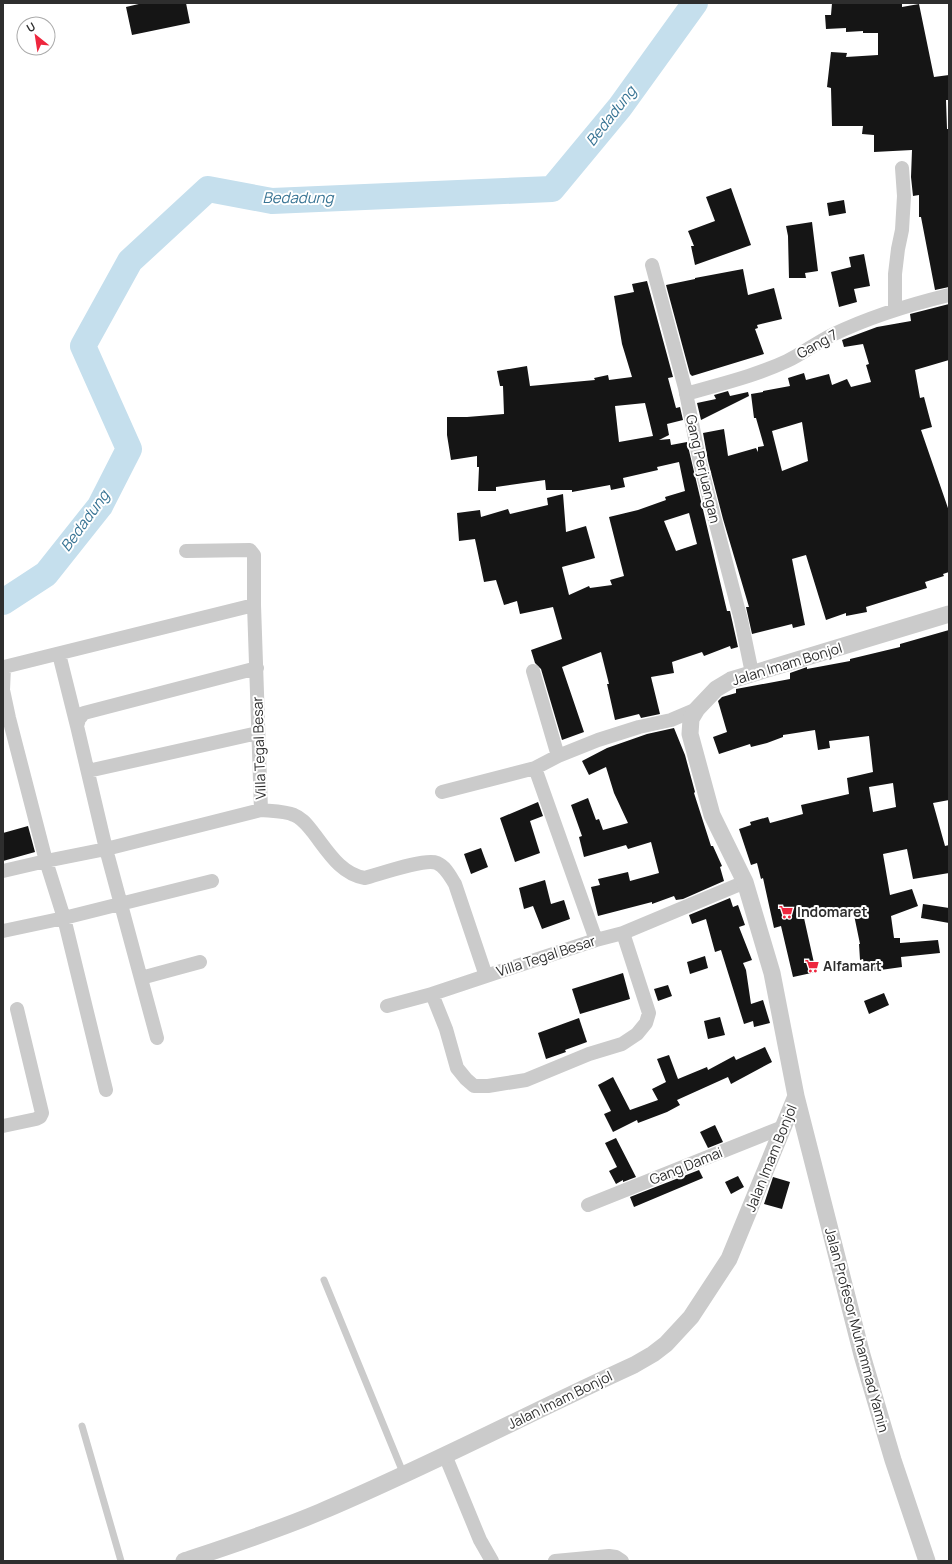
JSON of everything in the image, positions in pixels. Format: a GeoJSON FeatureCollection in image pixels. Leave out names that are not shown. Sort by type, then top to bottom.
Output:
{"type":"FeatureCollection","features":[{"type":"Feature","properties":{"kind":"street"},"geometry":{"type":"LineString","coordinates":[[895,309],[895,274],[902,230],[904,196],[902,168]]}},
{"type":"Feature","properties":{"kind":"street","name":"Gang Perjuangan"},"geometry":{"type":"LineString","coordinates":[[652,266],[686,394],[700,463],[741,620],[752,674]]}},
{"type":"Feature","properties":{"kind":"street","name":"Gang 7"},"geometry":{"type":"LineString","coordinates":[[686,394],[755,373],[787,360],[836,333],[860,322],[895,309],[949,295]]}},
{"type":"Feature","properties":{"kind":"street","name":"Villa Tegal Besar"},"geometry":{"type":"LineString","coordinates":[[186,551],[250,550],[254,556],[254,605],[261,810],[294,815],[304,821],[342,868],[350,874],[359,877],[365,878],[424,862],[436,863],[442,866],[447,870],[455,884],[486,976],[622,933],[745,882]]}},
{"type":"Feature","properties":{"kind":"street"},"geometry":{"type":"LineString","coordinates":[[106,1090],[64,918],[46,861],[9,718],[4,690],[3,667],[254,605]]}},
{"type":"Feature","properties":{"kind":"street","name":"Jalan Imam Bonjol"},"geometry":{"type":"LineString","coordinates":[[184,1561],[260,1536],[319,1513],[404,1475],[634,1365],[653,1354],[666,1344],[692,1317],[729,1259],[796,1096],[772,973],[745,882],[712,815],[690,734],[691,719],[707,697],[721,685],[752,674],[949,614]]}},
{"type":"Feature","properties":{"kind":"street"},"geometry":{"type":"LineString","coordinates":[[59,654],[106,849],[157,1038]]}},
{"type":"Feature","properties":{"kind":"street"},"geometry":{"type":"LineString","coordinates":[[77,726],[79,719],[84,713],[257,668]]}},
{"type":"Feature","properties":{"kind":"street"},"geometry":{"type":"LineString","coordinates":[[533,671],[558,756]]}},
{"type":"Feature","properties":{"kind":"street"},"geometry":{"type":"LineString","coordinates":[[442,792],[535,768],[558,756],[639,727],[671,720],[697,709]]}},
{"type":"Feature","properties":{"kind":"street"},"geometry":{"type":"LineString","coordinates":[[88,771],[258,733]]}},
{"type":"Feature","properties":{"kind":"street"},"geometry":{"type":"LineString","coordinates":[[535,768],[596,940]]}},
{"type":"Feature","properties":{"kind":"street"},"geometry":{"type":"LineString","coordinates":[[3,871],[106,849],[261,810]]}},
{"type":"Feature","properties":{"kind":"street"},"geometry":{"type":"LineString","coordinates":[[3,931],[64,918],[212,881]]}},
{"type":"Feature","properties":{"kind":"street"},"geometry":{"type":"LineString","coordinates":[[432,994],[446,1029],[457,1068],[466,1080],[474,1086],[488,1086],[526,1080],[589,1054],[622,1044],[637,1034],[646,1023],[649,1013],[622,933]]}},
{"type":"Feature","properties":{"kind":"street"},"geometry":{"type":"LineString","coordinates":[[141,978],[200,962]]}},
{"type":"Feature","properties":{"kind":"street"},"geometry":{"type":"LineString","coordinates":[[387,1006],[432,994],[486,976]]}},
{"type":"Feature","properties":{"kind":"street"},"geometry":{"type":"LineString","coordinates":[[3,1126],[36,1119],[40,1117],[42,1113],[18,1009]]}},
{"type":"Feature","properties":{"kind":"street","name":"Jalan Profesor Muhammad Yamin"},"geometry":{"type":"LineString","coordinates":[[796,1096],[864,1362],[893,1460],[927,1561]]}},
{"type":"Feature","properties":{"kind":"street","name":"Gang Damai"},"geometry":{"type":"LineString","coordinates":[[588,1205],[783,1127]]}},
{"type":"Feature","properties":{"kind":"street"},"geometry":{"type":"LineString","coordinates":[[445,1455],[480,1540],[492,1561]]}},
{"type":"Feature","properties":{"kind":"street"},"geometry":{"type":"LineString","coordinates":[[555,1561],[609,1556],[616,1557],[622,1561]]}},
{"type":"Feature","properties":{"kind":"lane"},"geometry":{"type":"LineString","coordinates":[[324,1280],[404,1475]]}},
{"type":"Feature","properties":{"kind":"lane"},"geometry":{"type":"LineString","coordinates":[[82,1426],[121,1561]]}},
{"type":"Feature","properties":{"kind":"building"},"geometry":{"type":"Polygon","coordinates":[[[143,3],[186,3],[190,23],[132,35],[126,7],[143,3]]]}},
{"type":"Feature","properties":{"kind":"building"},"geometry":{"type":"Polygon","coordinates":[[[832,3],[902,3],[902,7],[919,4],[934,77],[949,75],[949,100],[946,100],[947,129],[949,129],[949,287],[935,290],[921,217],[919,217],[919,195],[913,196],[911,177],[912,150],[874,152],[874,135],[862,134],[863,126],[832,126],[831,88],[827,87],[831,52],[847,53],[846,57],[878,55],[878,33],[863,33],[863,31],[846,32],[846,28],[826,29],[825,15],[831,15],[832,3]]]}},
{"type":"Feature","properties":{"kind":"building"},"geometry":{"type":"Polygon","coordinates":[[[731,188],[751,245],[695,265],[691,246],[694,246],[688,231],[715,221],[706,197],[731,188]]]}},
{"type":"Feature","properties":{"kind":"building"},"geometry":{"type":"Polygon","coordinates":[[[844,200],[846,213],[829,216],[827,203],[844,200]]]}},
{"type":"Feature","properties":{"kind":"building"},"geometry":{"type":"Polygon","coordinates":[[[812,222],[818,271],[805,273],[806,278],[789,278],[788,236],[786,226],[812,222]]]}},
{"type":"Feature","properties":{"kind":"building"},"geometry":{"type":"Polygon","coordinates":[[[864,254],[870,286],[854,289],[857,302],[839,307],[831,272],[851,267],[849,257],[864,254]]]}},
{"type":"Feature","properties":{"kind":"building"},"geometry":{"type":"Polygon","coordinates":[[[743,269],[748,295],[774,288],[782,319],[757,325],[758,328],[755,329],[764,354],[692,376],[690,374],[666,285],[743,269]]]}},
{"type":"Feature","properties":{"kind":"building"},"geometry":{"type":"Polygon","coordinates":[[[647,281],[673,377],[668,378],[676,408],[680,407],[683,420],[667,424],[669,435],[659,440],[670,439],[671,445],[687,442],[727,611],[730,611],[738,647],[731,649],[730,646],[704,656],[702,652],[672,662],[674,673],[651,677],[660,714],[641,718],[639,714],[615,720],[607,684],[609,684],[601,652],[562,667],[584,732],[562,740],[541,669],[535,663],[531,650],[562,639],[553,607],[520,614],[517,601],[504,605],[496,580],[484,582],[475,539],[459,541],[457,513],[480,510],[481,517],[508,509],[510,514],[548,505],[547,498],[563,494],[566,532],[586,526],[595,558],[562,567],[569,595],[589,586],[590,588],[612,585],[610,580],[624,576],[609,517],[638,510],[666,500],[665,497],[685,491],[679,462],[657,467],[658,470],[623,478],[625,487],[611,490],[610,485],[572,492],[572,490],[546,490],[545,480],[496,487],[496,491],[478,491],[479,467],[477,467],[477,456],[451,460],[447,435],[447,417],[504,414],[503,386],[500,386],[497,371],[527,366],[530,386],[595,380],[594,378],[608,375],[609,380],[632,377],[622,344],[614,296],[634,292],[632,284],[647,281]],[[645,403],[615,406],[619,442],[653,436],[645,403]],[[689,513],[664,521],[676,551],[697,544],[689,513]]]}},
{"type":"Feature","properties":{"kind":"building"},"geometry":{"type":"Polygon","coordinates":[[[949,304],[949,360],[915,370],[920,398],[924,397],[932,427],[921,430],[949,511],[949,572],[943,574],[944,576],[925,582],[927,588],[866,607],[867,612],[846,616],[846,613],[826,620],[806,555],[792,559],[805,625],[793,628],[792,624],[752,634],[746,607],[749,607],[723,519],[708,461],[703,433],[724,429],[728,456],[756,448],[758,452],[758,447],[764,446],[756,418],[754,418],[751,394],[790,386],[788,378],[804,373],[806,380],[829,374],[832,385],[847,379],[851,387],[871,382],[866,365],[869,364],[863,344],[844,347],[842,340],[877,327],[911,321],[910,314],[949,304]],[[802,422],[772,431],[782,471],[808,461],[802,422]]]}},
{"type":"Feature","properties":{"kind":"building"},"geometry":{"type":"Polygon","coordinates":[[[728,391],[730,396],[748,392],[749,396],[701,420],[697,403],[716,399],[714,395],[728,391]]]}},
{"type":"Feature","properties":{"kind":"building"},"geometry":{"type":"Polygon","coordinates":[[[949,630],[949,800],[933,803],[945,846],[949,845],[949,873],[913,879],[907,849],[883,854],[890,895],[912,889],[918,906],[891,916],[894,938],[900,938],[900,943],[938,940],[940,953],[901,957],[902,967],[866,972],[863,959],[860,960],[860,944],[853,910],[804,918],[816,972],[793,977],[781,926],[774,928],[763,878],[761,879],[757,863],[751,865],[739,829],[751,825],[750,822],[768,817],[770,823],[803,814],[801,805],[849,794],[847,778],[873,772],[869,736],[829,741],[830,748],[818,750],[815,730],[783,735],[783,737],[767,743],[751,747],[750,744],[719,754],[713,737],[727,732],[718,701],[722,697],[736,693],[736,689],[790,679],[790,673],[807,667],[807,669],[850,661],[850,659],[900,647],[900,644],[949,630]],[[893,783],[869,787],[873,812],[896,807],[893,783]]]}},
{"type":"Feature","properties":{"kind":"building"},"geometry":{"type":"Polygon","coordinates":[[[674,728],[685,755],[695,792],[694,793],[711,846],[713,846],[722,866],[720,867],[724,881],[683,899],[676,900],[674,896],[652,904],[652,902],[598,916],[591,887],[600,885],[598,879],[628,872],[630,881],[659,873],[651,842],[628,849],[626,845],[584,857],[579,837],[582,836],[571,805],[588,798],[596,820],[599,819],[603,830],[628,823],[614,793],[606,767],[589,775],[582,761],[607,748],[647,734],[674,728]]]}},
{"type":"Feature","properties":{"kind":"building"},"geometry":{"type":"Polygon","coordinates":[[[538,802],[543,816],[530,821],[540,853],[515,862],[500,818],[538,802]]]}},
{"type":"Feature","properties":{"kind":"building"},"geometry":{"type":"Polygon","coordinates":[[[28,826],[35,852],[3,861],[3,833],[28,826]]]}},
{"type":"Feature","properties":{"kind":"building"},"geometry":{"type":"Polygon","coordinates":[[[481,848],[488,867],[471,874],[464,854],[481,848]]]}},
{"type":"Feature","properties":{"kind":"building"},"geometry":{"type":"Polygon","coordinates":[[[545,880],[551,904],[564,900],[570,919],[542,929],[533,906],[524,909],[519,888],[545,880]]]}},
{"type":"Feature","properties":{"kind":"building"},"geometry":{"type":"Polygon","coordinates":[[[730,898],[733,907],[738,905],[745,925],[739,927],[752,960],[743,963],[746,970],[751,1004],[763,1000],[770,1023],[754,1027],[753,1021],[744,1024],[721,950],[715,952],[706,919],[692,924],[689,915],[730,898]]]}},
{"type":"Feature","properties":{"kind":"building"},"geometry":{"type":"Polygon","coordinates":[[[923,904],[949,908],[949,923],[921,918],[923,904]]]}},
{"type":"Feature","properties":{"kind":"building"},"geometry":{"type":"Polygon","coordinates":[[[705,956],[708,968],[690,974],[687,962],[705,956]]]}},
{"type":"Feature","properties":{"kind":"building"},"geometry":{"type":"Polygon","coordinates":[[[623,973],[630,999],[580,1014],[572,989],[623,973]]]}},
{"type":"Feature","properties":{"kind":"building"},"geometry":{"type":"Polygon","coordinates":[[[668,985],[672,996],[658,1001],[654,989],[668,985]]]}},
{"type":"Feature","properties":{"kind":"building"},"geometry":{"type":"Polygon","coordinates":[[[884,993],[889,1005],[869,1014],[864,1001],[884,993]]]}},
{"type":"Feature","properties":{"kind":"building"},"geometry":{"type":"Polygon","coordinates":[[[720,1017],[725,1035],[708,1039],[704,1021],[720,1017]]]}},
{"type":"Feature","properties":{"kind":"building"},"geometry":{"type":"Polygon","coordinates":[[[579,1018],[587,1042],[546,1059],[538,1033],[579,1018]]]}},
{"type":"Feature","properties":{"kind":"building"},"geometry":{"type":"Polygon","coordinates":[[[765,1047],[772,1062],[731,1084],[728,1077],[677,1100],[680,1105],[667,1112],[638,1123],[637,1120],[613,1132],[604,1114],[611,1111],[598,1085],[613,1077],[630,1110],[658,1100],[652,1089],[666,1082],[657,1059],[669,1055],[678,1079],[707,1067],[708,1070],[734,1056],[736,1060],[765,1047]]]}},
{"type":"Feature","properties":{"kind":"building"},"geometry":{"type":"Polygon","coordinates":[[[715,1125],[723,1142],[708,1148],[700,1132],[715,1125]]]}},
{"type":"Feature","properties":{"kind":"building"},"geometry":{"type":"Polygon","coordinates":[[[616,1138],[636,1177],[623,1182],[623,1180],[616,1184],[609,1171],[617,1167],[605,1143],[616,1138]]]}},
{"type":"Feature","properties":{"kind":"building"},"geometry":{"type":"Polygon","coordinates":[[[699,1170],[703,1178],[634,1207],[630,1197],[699,1170]]]}},
{"type":"Feature","properties":{"kind":"building"},"geometry":{"type":"Polygon","coordinates":[[[738,1176],[744,1187],[731,1194],[725,1182],[738,1176]]]}},
{"type":"Feature","properties":{"kind":"building"},"geometry":{"type":"Polygon","coordinates":[[[773,1177],[790,1182],[782,1209],[764,1204],[773,1177]]]}},
{"type":"Feature","properties":{"kind":"waterway","name":"Bedadung"},"geometry":{"type":"LineString","coordinates":[[3,602],[46,574],[100,506],[129,449],[83,346],[130,261],[208,189],[272,201],[552,189],[620,107],[695,3]]}},
{"type":"Feature","properties":{"kind":"place","name":"Indomaret"},"geometry":{"type":"Point","coordinates":[786,912]}},
{"type":"Feature","properties":{"kind":"place","name":"Alfamart"},"geometry":{"type":"Point","coordinates":[812,966]}}]}
